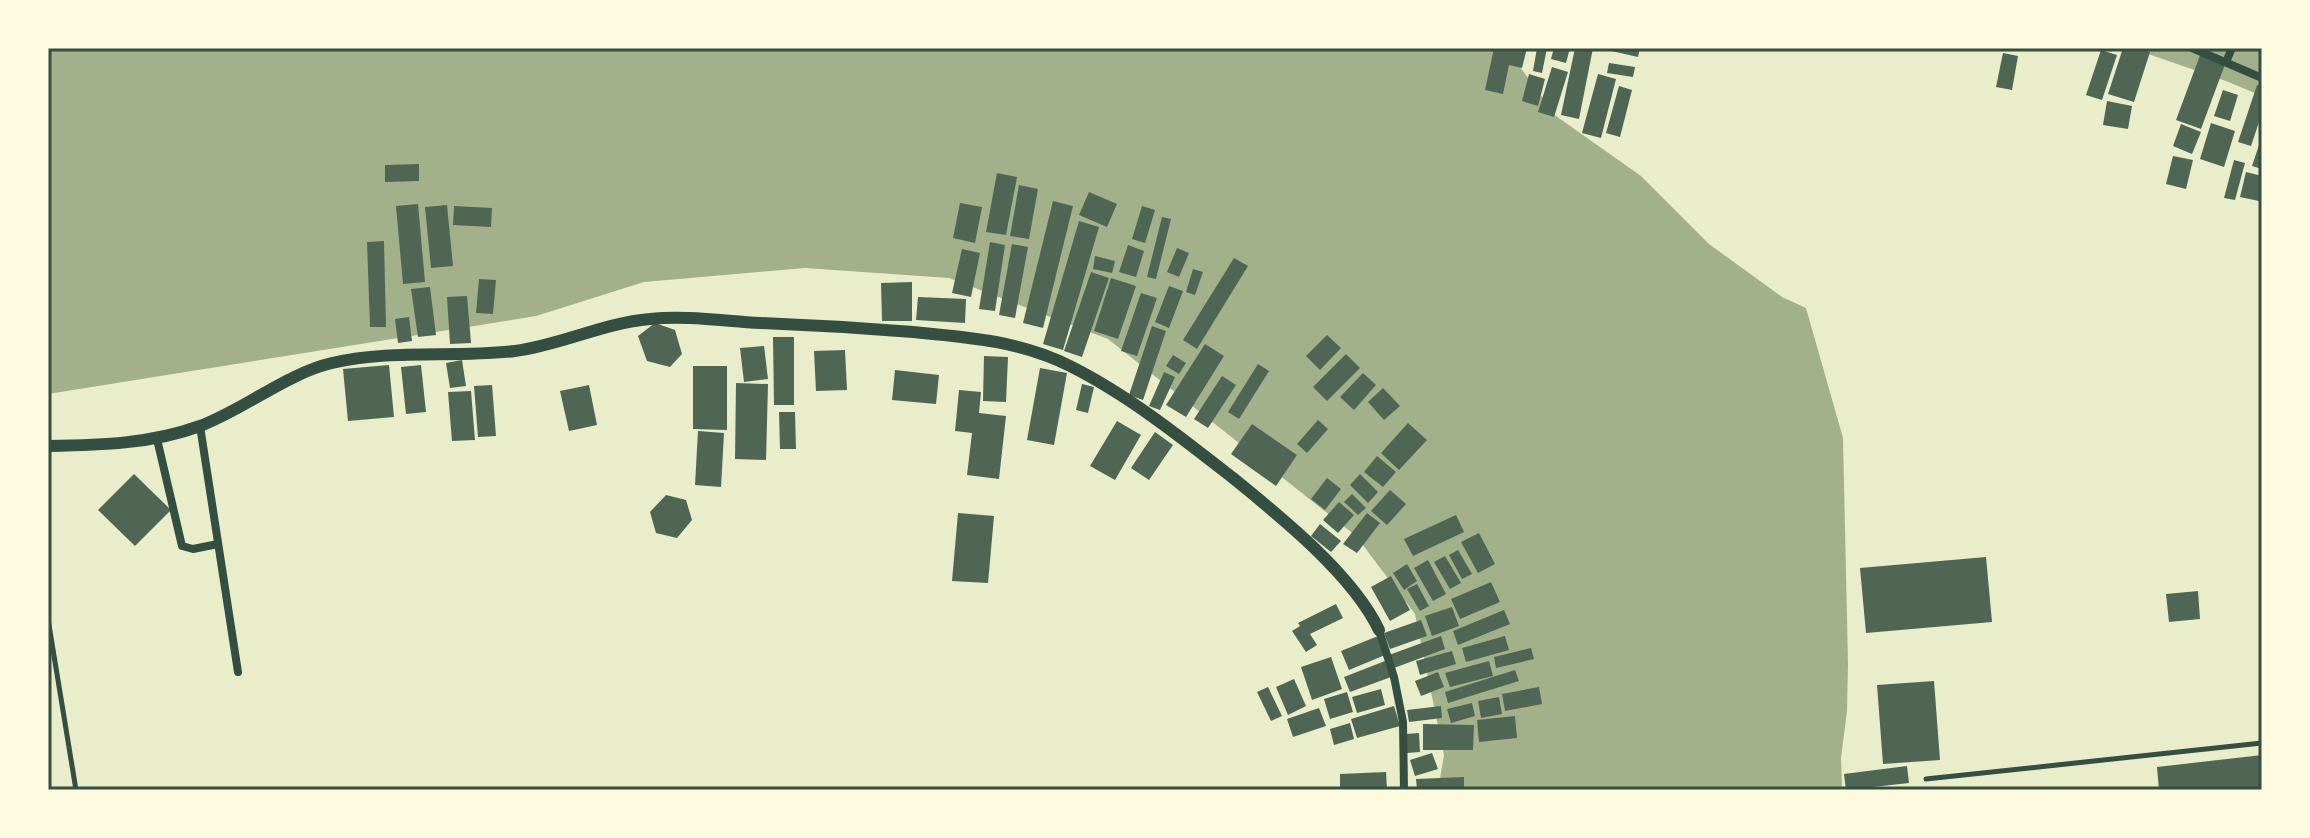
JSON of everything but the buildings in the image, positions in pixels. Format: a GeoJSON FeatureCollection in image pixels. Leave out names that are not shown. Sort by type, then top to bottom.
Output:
{"type":"FeatureCollection","features":[{"type":"Feature","properties":{"kind":"street"},"geometry":{"type":"LineString","coordinates":[[2192,48],[2262,78]]}},
{"type":"Feature","properties":{"kind":"street"},"geometry":{"type":"LineString","coordinates":[[2226,62],[2232,48]]}},
{"type":"Feature","properties":{"kind":"street"},"geometry":{"type":"LineString","coordinates":[[48,446],[108,445],[157,439],[200,426],[330,363],[434,353],[514,351],[616,323],[654,318],[853,327],[974,338],[1037,352],[1069,365],[1178,435],[1248,490],[1353,588],[1369,609],[1379,630],[1394,677],[1403,722],[1404,790]]}},
{"type":"Feature","properties":{"kind":"street"},"geometry":{"type":"LineString","coordinates":[[200,426],[238,672]]}},
{"type":"Feature","properties":{"kind":"street"},"geometry":{"type":"LineString","coordinates":[[157,439],[182,546],[193,549],[218,544]]}},
{"type":"Feature","properties":{"kind":"lane"},"geometry":{"type":"LineString","coordinates":[[48,619],[76,790]]}},
{"type":"Feature","properties":{"kind":"lane"},"geometry":{"type":"LineString","coordinates":[[1926,779],[2262,743]]}},
{"type":"Feature","properties":{"kind":"shaded area"},"geometry":{"type":"Polygon","coordinates":[[[48,48],[1506,48],[1556,116],[1641,176],[1709,244],[1782,297],[1806,308],[1843,438],[1848,664],[1847,711],[1841,758],[1842,790],[1438,790],[1444,755],[1415,614],[1356,536],[1108,339],[949,278],[805,268],[644,282],[536,316],[48,394],[48,48]]]}},
{"type":"Feature","properties":{"kind":"shaded area"},"geometry":{"type":"Polygon","coordinates":[[[2131,48],[2262,48],[2262,96],[2226,81],[2131,48]]]}}]}
